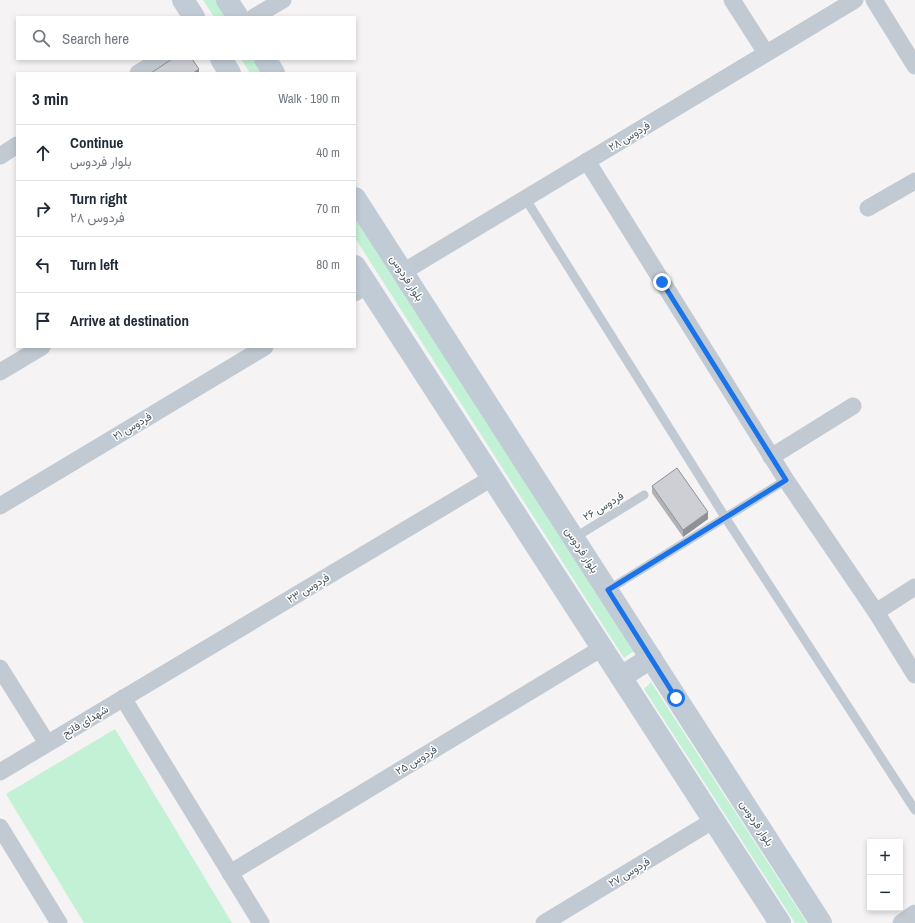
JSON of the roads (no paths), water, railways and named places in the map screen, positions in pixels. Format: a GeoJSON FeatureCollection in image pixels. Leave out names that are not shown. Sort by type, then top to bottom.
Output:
{"type":"FeatureCollection","features":[{"type":"Feature","properties":{"kind":"main road"},"geometry":{"type":"LineString","coordinates":[[183,0],[193,16]]}},
{"type":"Feature","properties":{"kind":"main road"},"geometry":{"type":"LineString","coordinates":[[227,0],[237,16]]}},
{"type":"Feature","properties":{"kind":"main road"},"geometry":{"type":"LineString","coordinates":[[222,60],[229,72]]}},
{"type":"Feature","properties":{"kind":"main road"},"geometry":{"type":"LineString","coordinates":[[266,60],[273,72]]}},
{"type":"Feature","properties":{"kind":"main road","name":"بلوار فردوس"},"geometry":{"type":"LineString","coordinates":[[356,200],[821,923]]}},
{"type":"Feature","properties":{"kind":"main road"},"geometry":{"type":"LineString","coordinates":[[356,270],[361,289],[492,478],[780,923]]}},
{"type":"Feature","properties":{"kind":"main road"},"geometry":{"type":"LineString","coordinates":[[621,677],[651,658]]}},
{"type":"Feature","properties":{"kind":"street"},"geometry":{"type":"LineString","coordinates":[[256,16],[283,0]]}},
{"type":"Feature","properties":{"kind":"street"},"geometry":{"type":"LineString","coordinates":[[732,0],[766,53]]}},
{"type":"Feature","properties":{"kind":"street","name":"فردوس ۲۸"},"geometry":{"type":"LineString","coordinates":[[403,272],[854,0]]}},
{"type":"Feature","properties":{"kind":"street"},"geometry":{"type":"LineString","coordinates":[[874,0],[915,66]]}},
{"type":"Feature","properties":{"kind":"street"},"geometry":{"type":"LineString","coordinates":[[140,72],[159,60]]}},
{"type":"Feature","properties":{"kind":"street"},"geometry":{"type":"LineString","coordinates":[[0,156],[16,147]]}},
{"type":"Feature","properties":{"kind":"street"},"geometry":{"type":"LineString","coordinates":[[587,161],[771,457],[876,612],[915,675]]}},
{"type":"Feature","properties":{"kind":"street"},"geometry":{"type":"LineString","coordinates":[[868,208],[915,181]]}},
{"type":"Feature","properties":{"kind":"street"},"geometry":{"type":"LineString","coordinates":[[0,372],[40,348]]}},
{"type":"Feature","properties":{"kind":"street","name":"فردوس ۲۱"},"geometry":{"type":"LineString","coordinates":[[0,506],[262,348]]}},
{"type":"Feature","properties":{"kind":"street"},"geometry":{"type":"LineString","coordinates":[[771,457],[853,406]]}},
{"type":"Feature","properties":{"kind":"street","name":"فردوس ۲۳"},"geometry":{"type":"LineString","coordinates":[[123,698],[492,478]]}},
{"type":"Feature","properties":{"kind":"street"},"geometry":{"type":"LineString","coordinates":[[876,612],[915,588]]}},
{"type":"Feature","properties":{"kind":"street","name":"فردوس ۲۵"},"geometry":{"type":"LineString","coordinates":[[230,873],[602,648]]}},
{"type":"Feature","properties":{"kind":"street"},"geometry":{"type":"LineString","coordinates":[[0,668],[47,744]]}},
{"type":"Feature","properties":{"kind":"street"},"geometry":{"type":"LineString","coordinates":[[123,698],[261,923]]}},
{"type":"Feature","properties":{"kind":"street","name":"شهدای فاتح"},"geometry":{"type":"LineString","coordinates":[[0,772],[123,698]]}},
{"type":"Feature","properties":{"kind":"street","name":"فردوس ۲۷"},"geometry":{"type":"LineString","coordinates":[[544,923],[714,820]]}},
{"type":"Feature","properties":{"kind":"street"},"geometry":{"type":"LineString","coordinates":[[0,827],[59,923]]}},
{"type":"Feature","properties":{"kind":"street"},"geometry":{"type":"LineString","coordinates":[[901,923],[915,913]]}},
{"type":"Feature","properties":{"kind":"lane"},"geometry":{"type":"LineString","coordinates":[[525,198],[725,517],[915,810]]}},
{"type":"Feature","properties":{"kind":"lane"},"geometry":{"type":"LineString","coordinates":[[608,590],[786,480]]}},
{"type":"Feature","properties":{"kind":"lane","name":"فردوس ۲۶"},"geometry":{"type":"LineString","coordinates":[[574,538],[644,496]]}}]}
